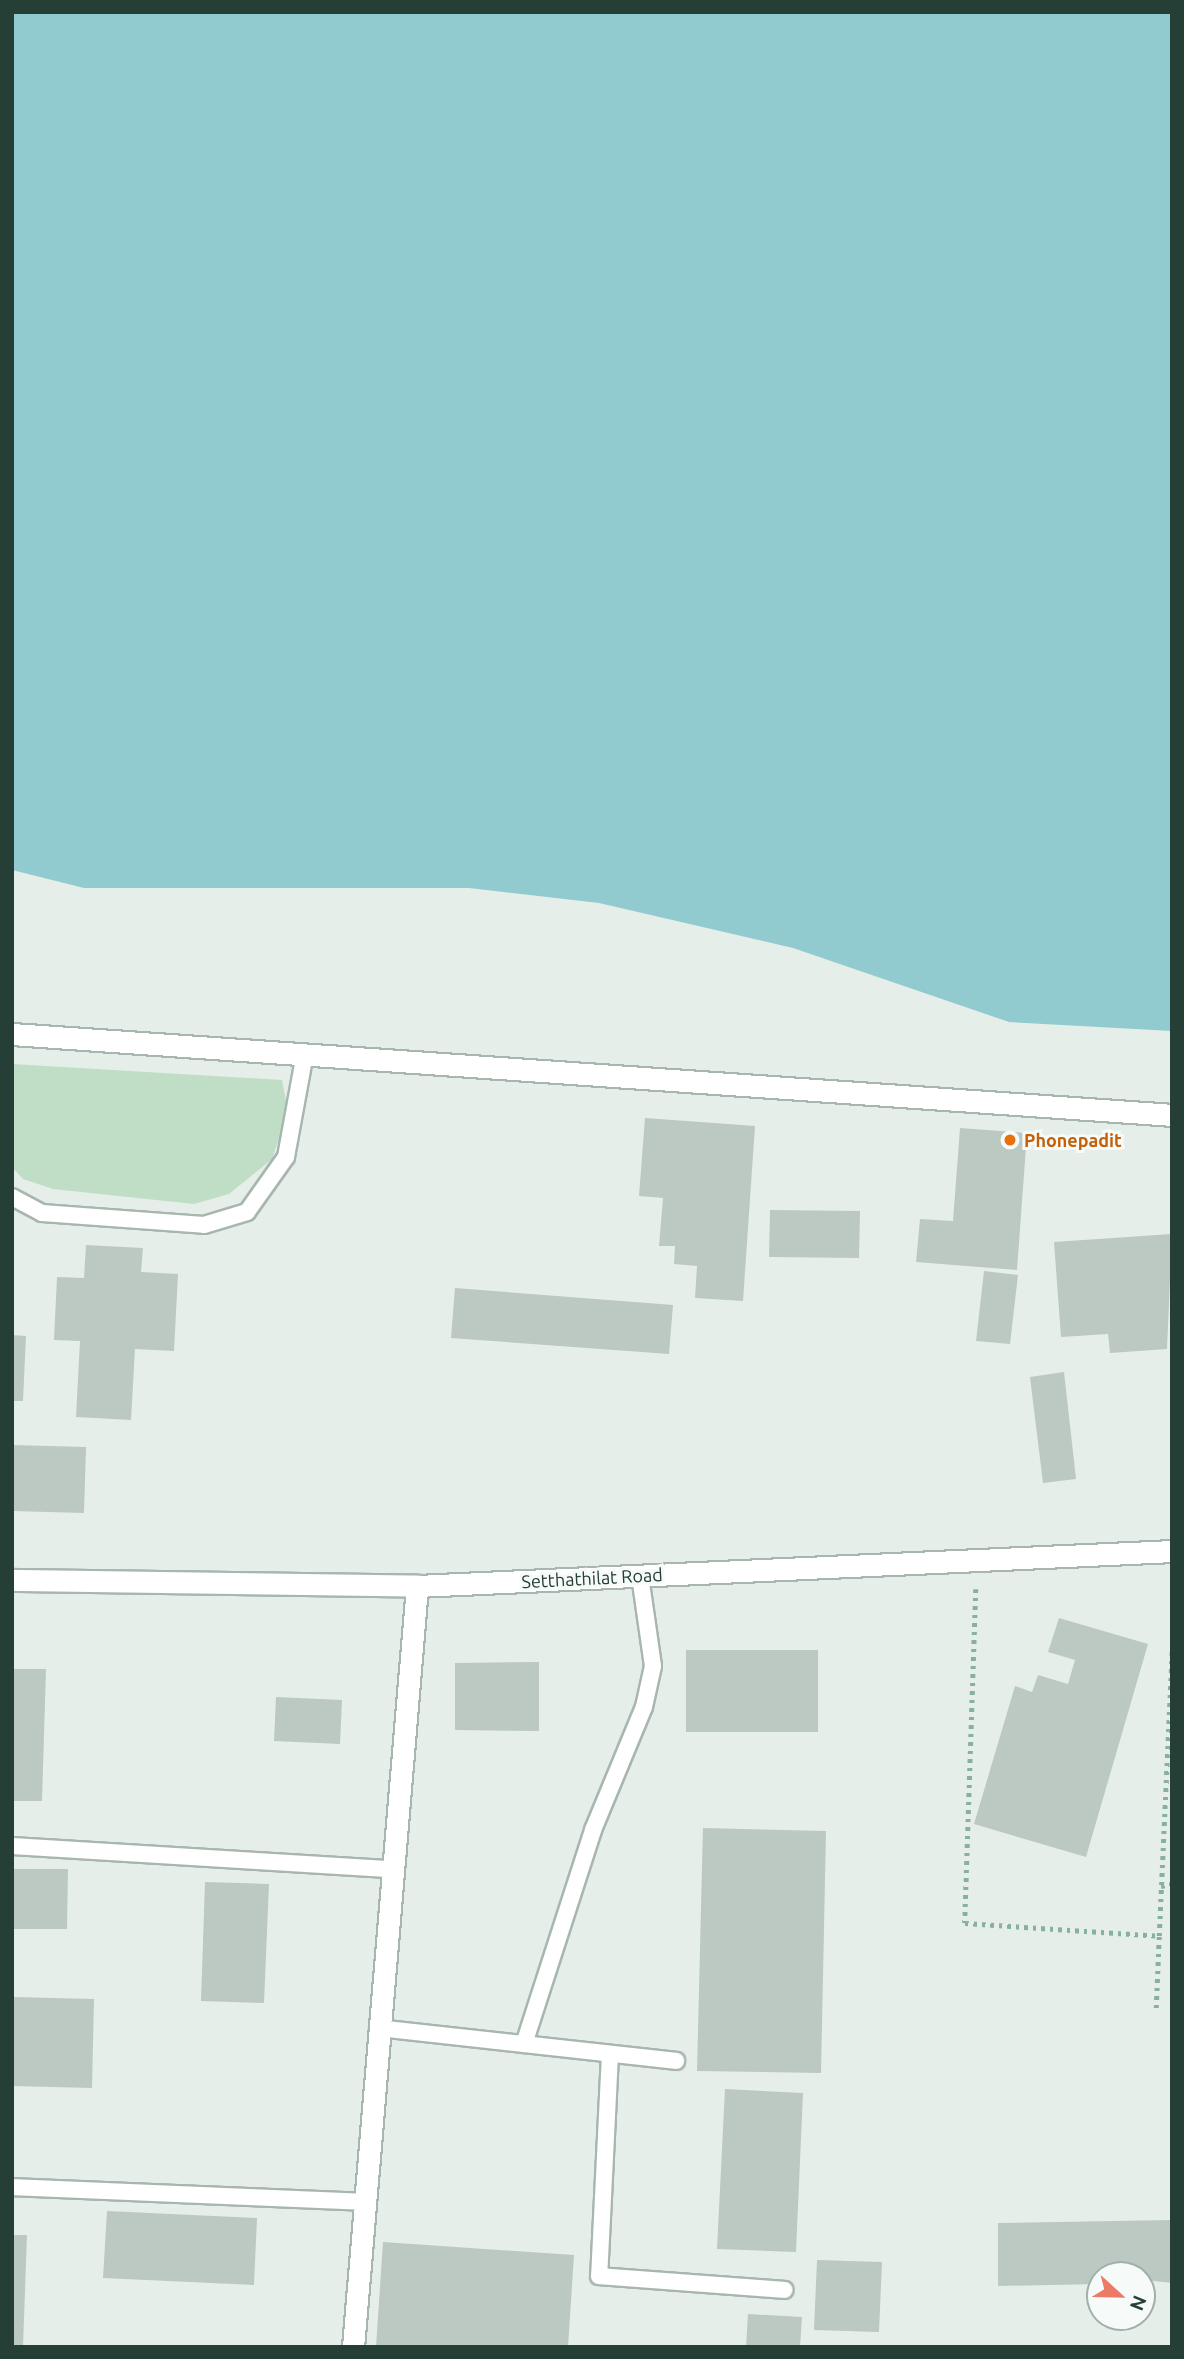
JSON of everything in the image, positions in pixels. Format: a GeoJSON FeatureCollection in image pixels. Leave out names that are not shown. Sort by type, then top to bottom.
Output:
{"type":"FeatureCollection","features":[{"type":"Feature","properties":{"kind":"street"},"geometry":{"type":"LineString","coordinates":[[12,1034],[1172,1115]]}},
{"type":"Feature","properties":{"kind":"street","name":"Setthathilat Road"},"geometry":{"type":"LineString","coordinates":[[12,1580],[418,1586],[1172,1551]]}},
{"type":"Feature","properties":{"kind":"street"},"geometry":{"type":"LineString","coordinates":[[353,2347],[391,1869],[418,1586]]}},
{"type":"Feature","properties":{"kind":"lane"},"geometry":{"type":"LineString","coordinates":[[12,1197],[42,1213],[204,1225],[247,1212],[286,1157],[305,1053]]}},
{"type":"Feature","properties":{"kind":"lane"},"geometry":{"type":"LineString","coordinates":[[524,2044],[593,1830],[644,1707],[653,1666],[640,1576]]}},
{"type":"Feature","properties":{"kind":"lane"},"geometry":{"type":"LineString","coordinates":[[12,1846],[391,1869]]}},
{"type":"Feature","properties":{"kind":"lane"},"geometry":{"type":"LineString","coordinates":[[378,2028],[677,2061]]}},
{"type":"Feature","properties":{"kind":"lane"},"geometry":{"type":"LineString","coordinates":[[610,2054],[599,2276],[784,2290]]}},
{"type":"Feature","properties":{"kind":"lane"},"geometry":{"type":"LineString","coordinates":[[12,2187],[366,2202]]}},
{"type":"Feature","properties":{"kind":"path"},"geometry":{"type":"LineString","coordinates":[[977,1560],[965,1923],[1159,1936]]}},
{"type":"Feature","properties":{"kind":"path"},"geometry":{"type":"LineString","coordinates":[[1156,2008],[1172,1649]]}},
{"type":"Feature","properties":{"kind":"path"},"geometry":{"type":"LineString","coordinates":[[1161,1886],[1172,1884]]}},
{"type":"Feature","properties":{"kind":"green space"},"geometry":{"type":"Polygon","coordinates":[[[12,1064],[282,1080],[288,1112],[272,1159],[229,1194],[194,1204],[53,1189],[23,1179],[12,1167],[12,1064]]]}},
{"type":"Feature","properties":{"kind":"water"},"geometry":{"type":"Polygon","coordinates":[[[12,12],[1172,12],[1172,1031],[1009,1022],[793,948],[599,903],[469,888],[84,888],[12,870],[12,12]]]}},
{"type":"Feature","properties":{"kind":"building"},"geometry":{"type":"Polygon","coordinates":[[[645,1118],[755,1126],[743,1301],[695,1298],[697,1266],[674,1264],[675,1246],[659,1246],[663,1198],[639,1196],[645,1118]]]}},
{"type":"Feature","properties":{"kind":"building"},"geometry":{"type":"Polygon","coordinates":[[[960,1128],[1027,1133],[1017,1270],[916,1262],[920,1219],[953,1221],[960,1128]]]}},
{"type":"Feature","properties":{"kind":"building"},"geometry":{"type":"Polygon","coordinates":[[[770,1210],[860,1211],[859,1258],[769,1257],[770,1210]]]}},
{"type":"Feature","properties":{"kind":"building"},"geometry":{"type":"Polygon","coordinates":[[[1172,1234],[1167,1349],[1110,1353],[1108,1334],[1061,1337],[1054,1242],[1172,1234]]]}},
{"type":"Feature","properties":{"kind":"building"},"geometry":{"type":"Polygon","coordinates":[[[86,1245],[143,1248],[141,1272],[178,1274],[174,1351],[135,1349],[131,1420],[76,1417],[80,1341],[54,1340],[57,1277],[84,1278],[86,1245]]]}},
{"type":"Feature","properties":{"kind":"building"},"geometry":{"type":"Polygon","coordinates":[[[984,1271],[1018,1275],[1010,1344],[976,1341],[984,1271]]]}},
{"type":"Feature","properties":{"kind":"building"},"geometry":{"type":"Polygon","coordinates":[[[455,1288],[673,1305],[669,1354],[451,1338],[455,1288]]]}},
{"type":"Feature","properties":{"kind":"building"},"geometry":{"type":"Polygon","coordinates":[[[12,1335],[26,1336],[23,1401],[12,1401],[12,1335]]]}},
{"type":"Feature","properties":{"kind":"building"},"geometry":{"type":"Polygon","coordinates":[[[1064,1372],[1076,1479],[1043,1483],[1030,1377],[1064,1372]]]}},
{"type":"Feature","properties":{"kind":"building"},"geometry":{"type":"Polygon","coordinates":[[[12,1445],[86,1447],[84,1513],[12,1511],[12,1445]]]}},
{"type":"Feature","properties":{"kind":"building"},"geometry":{"type":"Polygon","coordinates":[[[1059,1618],[1148,1644],[1086,1857],[974,1824],[1015,1686],[1032,1692],[1038,1675],[1068,1684],[1075,1660],[1048,1652],[1059,1618]]]}},
{"type":"Feature","properties":{"kind":"building"},"geometry":{"type":"Polygon","coordinates":[[[686,1650],[818,1650],[818,1732],[686,1732],[686,1650]]]}},
{"type":"Feature","properties":{"kind":"building"},"geometry":{"type":"Polygon","coordinates":[[[539,1662],[539,1731],[455,1730],[455,1663],[539,1662]]]}},
{"type":"Feature","properties":{"kind":"building"},"geometry":{"type":"Polygon","coordinates":[[[12,1669],[46,1669],[42,1801],[12,1801],[12,1669]]]}},
{"type":"Feature","properties":{"kind":"building"},"geometry":{"type":"Polygon","coordinates":[[[276,1697],[342,1700],[340,1744],[274,1741],[276,1697]]]}},
{"type":"Feature","properties":{"kind":"building"},"geometry":{"type":"Polygon","coordinates":[[[703,1828],[826,1831],[821,2073],[697,2071],[703,1828]]]}},
{"type":"Feature","properties":{"kind":"building"},"geometry":{"type":"Polygon","coordinates":[[[12,1869],[68,1869],[67,1929],[12,1929],[12,1869]]]}},
{"type":"Feature","properties":{"kind":"building"},"geometry":{"type":"Polygon","coordinates":[[[205,1882],[269,1884],[264,2003],[201,2001],[205,1882]]]}},
{"type":"Feature","properties":{"kind":"building"},"geometry":{"type":"Polygon","coordinates":[[[12,1997],[94,1999],[92,2088],[12,2086],[12,1997]]]}},
{"type":"Feature","properties":{"kind":"building"},"geometry":{"type":"Polygon","coordinates":[[[725,2089],[803,2093],[796,2252],[717,2249],[725,2089]]]}},
{"type":"Feature","properties":{"kind":"building"},"geometry":{"type":"Polygon","coordinates":[[[107,2211],[257,2218],[254,2285],[103,2278],[107,2211]]]}},
{"type":"Feature","properties":{"kind":"building"},"geometry":{"type":"Polygon","coordinates":[[[1172,2220],[1172,2283],[1156,2281],[1156,2261],[1086,2261],[1086,2284],[998,2286],[998,2223],[1172,2220]]]}},
{"type":"Feature","properties":{"kind":"building"},"geometry":{"type":"Polygon","coordinates":[[[12,2235],[27,2235],[23,2347],[12,2347],[12,2235]]]}},
{"type":"Feature","properties":{"kind":"building"},"geometry":{"type":"Polygon","coordinates":[[[383,2242],[574,2255],[568,2347],[376,2347],[383,2242]]]}},
{"type":"Feature","properties":{"kind":"building"},"geometry":{"type":"Polygon","coordinates":[[[817,2260],[882,2262],[879,2332],[814,2330],[817,2260]]]}},
{"type":"Feature","properties":{"kind":"building"},"geometry":{"type":"Polygon","coordinates":[[[748,2314],[802,2317],[800,2347],[746,2347],[748,2314]]]}},
{"type":"Feature","properties":{"kind":"place","name":"Phonepadit"},"geometry":{"type":"Point","coordinates":[1010,1140]}}]}
